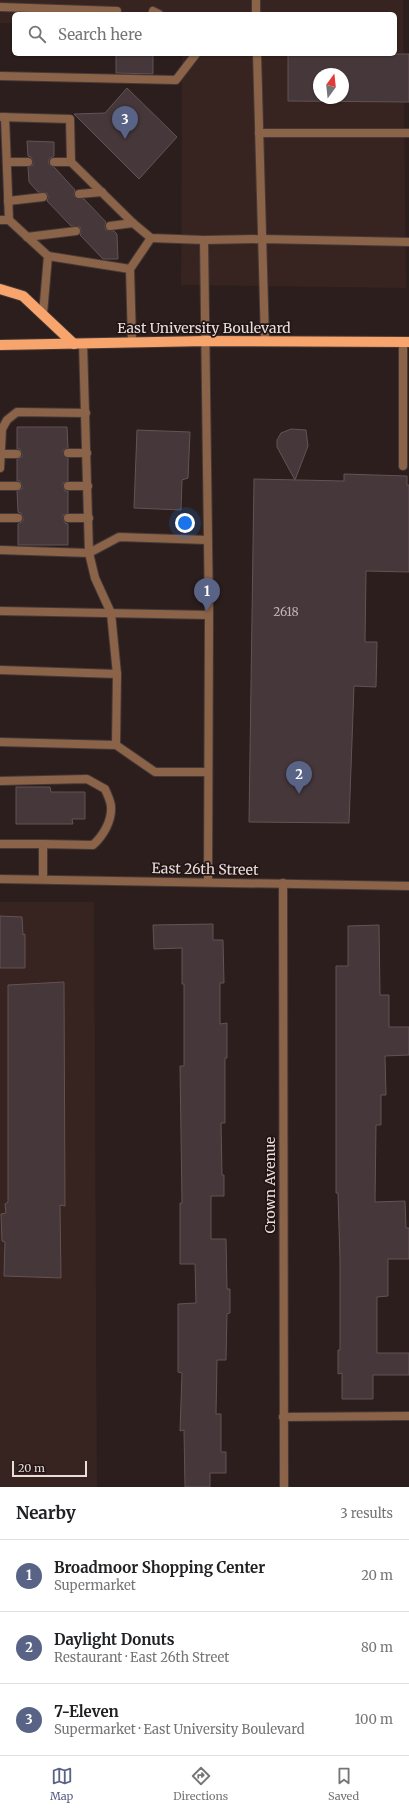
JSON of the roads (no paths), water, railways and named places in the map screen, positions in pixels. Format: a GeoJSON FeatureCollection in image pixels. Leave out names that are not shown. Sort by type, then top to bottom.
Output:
{"type":"FeatureCollection","features":[{"type":"Feature","properties":{"kind":"main road"},"geometry":{"type":"LineString","coordinates":[[0,289],[23,296],[79,343]]}},
{"type":"Feature","properties":{"kind":"main road","name":"East University Boulevard"},"geometry":{"type":"LineString","coordinates":[[0,345],[207,341],[406,342]]}},
{"type":"Feature","properties":{"kind":"street"},"geometry":{"type":"LineString","coordinates":[[256,0],[256,12]]}},
{"type":"Feature","properties":{"kind":"street"},"geometry":{"type":"LineString","coordinates":[[0,7],[117,11]]}},
{"type":"Feature","properties":{"kind":"street"},"geometry":{"type":"LineString","coordinates":[[0,76],[176,80],[194,56]]}},
{"type":"Feature","properties":{"kind":"street"},"geometry":{"type":"LineString","coordinates":[[257,56],[265,341]]}},
{"type":"Feature","properties":{"kind":"street"},"geometry":{"type":"LineString","coordinates":[[9,220],[7,162],[2,117],[70,118],[71,162]]}},
{"type":"Feature","properties":{"kind":"street"},"geometry":{"type":"LineString","coordinates":[[259,134],[409,133]]}},
{"type":"Feature","properties":{"kind":"street"},"geometry":{"type":"LineString","coordinates":[[7,162],[28,162]]}},
{"type":"Feature","properties":{"kind":"street"},"geometry":{"type":"LineString","coordinates":[[54,162],[71,162],[133,223],[151,238],[409,242]]}},
{"type":"Feature","properties":{"kind":"street"},"geometry":{"type":"LineString","coordinates":[[79,194],[102,192]]}},
{"type":"Feature","properties":{"kind":"street"},"geometry":{"type":"LineString","coordinates":[[8,201],[43,197]]}},
{"type":"Feature","properties":{"kind":"street"},"geometry":{"type":"LineString","coordinates":[[0,220],[9,220],[48,256],[130,269]]}},
{"type":"Feature","properties":{"kind":"street"},"geometry":{"type":"LineString","coordinates":[[110,226],[133,223]]}},
{"type":"Feature","properties":{"kind":"street"},"geometry":{"type":"LineString","coordinates":[[27,237],[76,231]]}},
{"type":"Feature","properties":{"kind":"street"},"geometry":{"type":"LineString","coordinates":[[132,342],[130,269],[151,238]]}},
{"type":"Feature","properties":{"kind":"street"},"geometry":{"type":"LineString","coordinates":[[204,240],[207,341],[207,540],[209,615],[208,882]]}},
{"type":"Feature","properties":{"kind":"street"},"geometry":{"type":"LineString","coordinates":[[43,314],[48,256]]}},
{"type":"Feature","properties":{"kind":"street"},"geometry":{"type":"LineString","coordinates":[[403,466],[406,342]]}},
{"type":"Feature","properties":{"kind":"street"},"geometry":{"type":"LineString","coordinates":[[79,343],[86,413],[89,553],[95,578],[111,613],[117,674],[116,745]]}},
{"type":"Feature","properties":{"kind":"street"},"geometry":{"type":"LineString","coordinates":[[0,468],[2,429],[7,420],[17,412],[86,413]]}},
{"type":"Feature","properties":{"kind":"street"},"geometry":{"type":"LineString","coordinates":[[68,454],[87,453]]}},
{"type":"Feature","properties":{"kind":"street"},"geometry":{"type":"LineString","coordinates":[[1,454],[17,454]]}},
{"type":"Feature","properties":{"kind":"street"},"geometry":{"type":"LineString","coordinates":[[0,486],[17,486]]}},
{"type":"Feature","properties":{"kind":"street"},"geometry":{"type":"LineString","coordinates":[[68,486],[88,486]]}},
{"type":"Feature","properties":{"kind":"street"},"geometry":{"type":"LineString","coordinates":[[0,518],[18,518]]}},
{"type":"Feature","properties":{"kind":"street"},"geometry":{"type":"LineString","coordinates":[[68,518],[88,518]]}},
{"type":"Feature","properties":{"kind":"street"},"geometry":{"type":"LineString","coordinates":[[0,550],[89,553],[119,537],[207,540]]}},
{"type":"Feature","properties":{"kind":"street"},"geometry":{"type":"LineString","coordinates":[[0,611],[209,615]]}},
{"type":"Feature","properties":{"kind":"street"},"geometry":{"type":"LineString","coordinates":[[0,670],[117,674]]}},
{"type":"Feature","properties":{"kind":"street"},"geometry":{"type":"LineString","coordinates":[[0,742],[116,745],[155,772],[208,772]]}},
{"type":"Feature","properties":{"kind":"street"},"geometry":{"type":"LineString","coordinates":[[0,781],[87,780],[105,788],[111,807],[108,823],[102,837],[92,845],[0,844]]}},
{"type":"Feature","properties":{"kind":"street"},"geometry":{"type":"LineString","coordinates":[[43,844],[43,879]]}},
{"type":"Feature","properties":{"kind":"street","name":"East 26th Street"},"geometry":{"type":"LineString","coordinates":[[0,879],[409,886]]}},
{"type":"Feature","properties":{"kind":"street","name":"Crown Avenue"},"geometry":{"type":"LineString","coordinates":[[283,883],[284,1487]]}},
{"type":"Feature","properties":{"kind":"street"},"geometry":{"type":"LineString","coordinates":[[283,1417],[409,1416]]}},
{"type":"Feature","properties":{"kind":"place","name":"7-Eleven"},"geometry":{"type":"Point","coordinates":[125,139]}},
{"type":"Feature","properties":{"kind":"place","name":"Broadmoor Shopping Center"},"geometry":{"type":"Point","coordinates":[207,611]}},
{"type":"Feature","properties":{"kind":"place","name":"Daylight Donuts"},"geometry":{"type":"Point","coordinates":[299,794]}}]}
